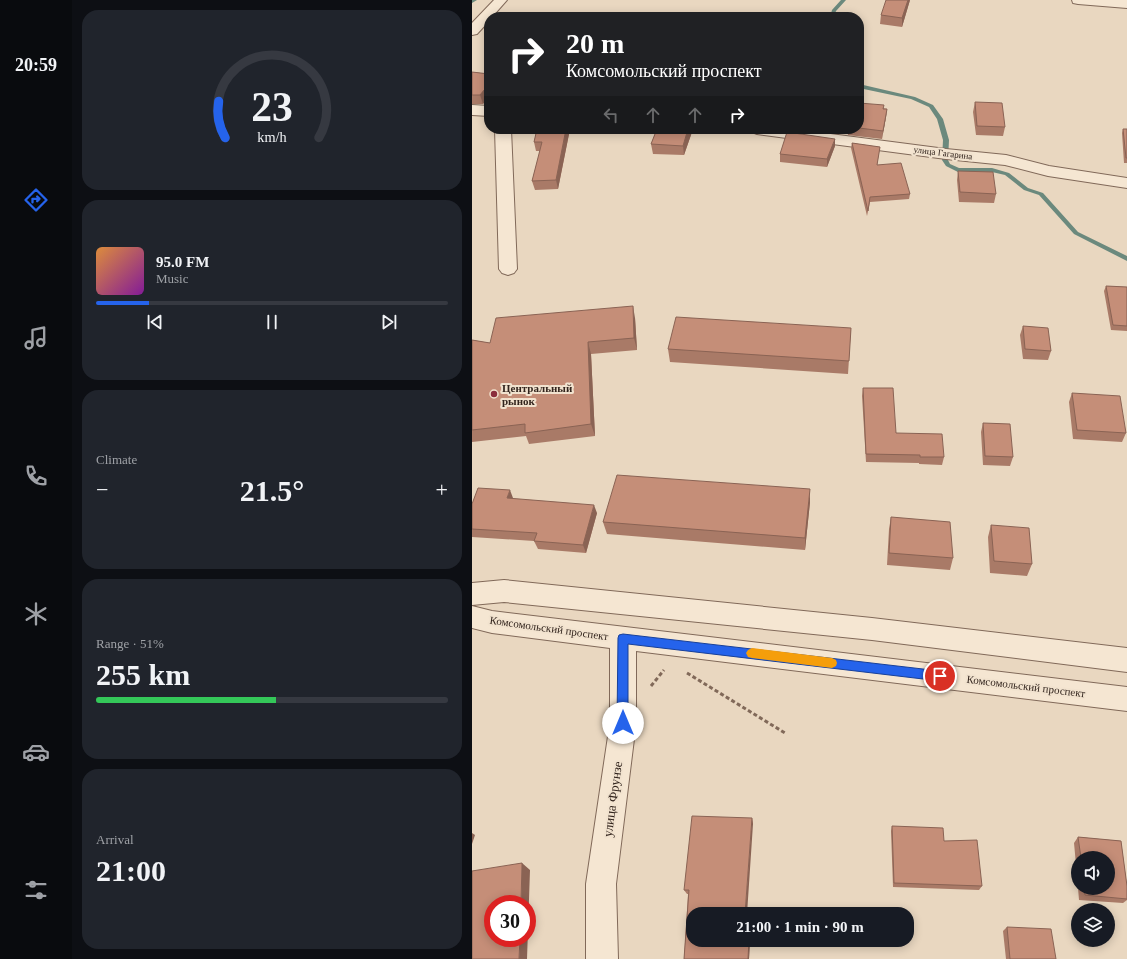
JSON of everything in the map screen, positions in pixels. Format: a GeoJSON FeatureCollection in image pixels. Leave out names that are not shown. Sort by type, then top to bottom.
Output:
{"type":"FeatureCollection","features":[{"type":"Feature","properties":{"kind":"street"},"geometry":{"type":"LineString","coordinates":[[490,12],[501,0]]}},
{"type":"Feature","properties":{"kind":"street"},"geometry":{"type":"LineString","coordinates":[[1078,0],[1127,4]]}},
{"type":"Feature","properties":{"kind":"street"},"geometry":{"type":"LineString","coordinates":[[472,31],[484,18]]}},
{"type":"Feature","properties":{"kind":"street"},"geometry":{"type":"LineString","coordinates":[[472,110],[484,111]]}},
{"type":"Feature","properties":{"kind":"street"},"geometry":{"type":"LineString","coordinates":[[503,134],[508,269]]}},
{"type":"Feature","properties":{"kind":"street","name":"улица Гагарина"},"geometry":{"type":"LineString","coordinates":[[795,134],[946,154],[1006,160],[1048,171],[1127,183]]}},
{"type":"Feature","properties":{"kind":"street"},"geometry":{"type":"LineString","coordinates":[[472,594],[504,591],[872,629],[1127,660]]}},
{"type":"Feature","properties":{"kind":"street","name":"Комсомольский проспект"},"geometry":{"type":"LineString","coordinates":[[472,617],[492,622],[1127,699]]}},
{"type":"Feature","properties":{"kind":"street","name":"улица Фрунзе"},"geometry":{"type":"LineString","coordinates":[[602,959],[601,884],[623,723],[623,638]]}},
{"type":"Feature","properties":{"kind":"path"},"geometry":{"type":"LineString","coordinates":[[651,687],[665,669]]}},
{"type":"Feature","properties":{"kind":"path"},"geometry":{"type":"LineString","coordinates":[[684,671],[786,733]]}},
{"type":"Feature","properties":{"kind":"building"},"geometry":{"type":"Polygon","coordinates":[[[886,0],[908,0],[902,18],[881,15],[886,0]]]}},
{"type":"Feature","properties":{"kind":"building"},"geometry":{"type":"Polygon","coordinates":[[[472,72],[484,73],[484,90],[480,95],[472,95],[472,72]]]}},
{"type":"Feature","properties":{"kind":"building"},"geometry":{"type":"Polygon","coordinates":[[[975,102],[1002,103],[1005,127],[977,126],[975,102]]]}},
{"type":"Feature","properties":{"kind":"building"},"geometry":{"type":"Polygon","coordinates":[[[864,103],[884,105],[883,109],[887,109],[883,131],[864,129],[864,103]]]}},
{"type":"Feature","properties":{"kind":"building"},"geometry":{"type":"Polygon","coordinates":[[[1123,129],[1127,129],[1127,158],[1126,158],[1123,129]]]}},
{"type":"Feature","properties":{"kind":"building"},"geometry":{"type":"Polygon","coordinates":[[[536,134],[565,134],[556,180],[532,181],[542,142],[534,142],[536,134]]]}},
{"type":"Feature","properties":{"kind":"building"},"geometry":{"type":"Polygon","coordinates":[[[655,134],[687,134],[683,146],[651,144],[655,134]]]}},
{"type":"Feature","properties":{"kind":"building"},"geometry":{"type":"Polygon","coordinates":[[[786,134],[801,134],[835,139],[827,159],[780,154],[786,134]]]}},
{"type":"Feature","properties":{"kind":"building"},"geometry":{"type":"Polygon","coordinates":[[[852,143],[880,147],[877,165],[901,163],[910,194],[870,197],[868,211],[852,143]]]}},
{"type":"Feature","properties":{"kind":"building"},"geometry":{"type":"Polygon","coordinates":[[[958,171],[993,172],[996,194],[960,192],[958,171]]]}},
{"type":"Feature","properties":{"kind":"building"},"geometry":{"type":"Polygon","coordinates":[[[1106,286],[1127,287],[1127,326],[1113,325],[1106,286]]]}},
{"type":"Feature","properties":{"kind":"building"},"geometry":{"type":"Polygon","coordinates":[[[633,306],[634,338],[588,342],[591,424],[525,433],[525,424],[472,430],[472,340],[490,343],[496,318],[633,306]]]}},
{"type":"Feature","properties":{"kind":"building"},"geometry":{"type":"Polygon","coordinates":[[[676,317],[851,328],[849,361],[668,349],[676,317]]]}},
{"type":"Feature","properties":{"kind":"building"},"geometry":{"type":"Polygon","coordinates":[[[1023,326],[1048,328],[1051,351],[1025,349],[1023,326]]]}},
{"type":"Feature","properties":{"kind":"building"},"geometry":{"type":"Polygon","coordinates":[[[863,388],[893,388],[896,433],[942,434],[944,457],[866,454],[863,388]]]}},
{"type":"Feature","properties":{"kind":"building"},"geometry":{"type":"Polygon","coordinates":[[[1072,393],[1120,396],[1126,433],[1077,430],[1072,393]]]}},
{"type":"Feature","properties":{"kind":"building"},"geometry":{"type":"Polygon","coordinates":[[[983,423],[1010,424],[1013,457],[985,456],[983,423]]]}},
{"type":"Feature","properties":{"kind":"building"},"geometry":{"type":"Polygon","coordinates":[[[617,475],[810,489],[805,538],[603,522],[617,475]]]}},
{"type":"Feature","properties":{"kind":"building"},"geometry":{"type":"Polygon","coordinates":[[[478,488],[510,490],[507,498],[594,505],[583,545],[534,541],[537,533],[472,529],[472,504],[478,488]]]}},
{"type":"Feature","properties":{"kind":"building"},"geometry":{"type":"Polygon","coordinates":[[[891,517],[950,522],[953,558],[889,553],[891,517]]]}},
{"type":"Feature","properties":{"kind":"building"},"geometry":{"type":"Polygon","coordinates":[[[991,525],[1029,528],[1032,564],[994,561],[991,525]]]}},
{"type":"Feature","properties":{"kind":"building"},"geometry":{"type":"Polygon","coordinates":[[[692,816],[752,818],[746,907],[688,907],[689,890],[684,890],[692,816]]]}},
{"type":"Feature","properties":{"kind":"building"},"geometry":{"type":"Polygon","coordinates":[[[892,826],[943,828],[944,841],[977,840],[982,886],[894,883],[892,826]]]}},
{"type":"Feature","properties":{"kind":"building"},"geometry":{"type":"Polygon","coordinates":[[[1078,837],[1121,841],[1127,886],[1127,899],[1085,895],[1115,895],[1115,851],[1080,851],[1078,837]]]}},
{"type":"Feature","properties":{"kind":"building"},"geometry":{"type":"Polygon","coordinates":[[[522,863],[521,895],[484,895],[484,947],[520,947],[519,959],[472,959],[472,871],[522,863]]]}},
{"type":"Feature","properties":{"kind":"building"},"geometry":{"type":"Polygon","coordinates":[[[1007,927],[1051,929],[1056,959],[1010,959],[1007,927]]]}},
{"type":"Feature","properties":{"kind":"building"},"geometry":{"type":"Polygon","coordinates":[[[686,931],[686,947],[749,947],[748,959],[684,959],[686,931]]]}},
{"type":"Feature","properties":{"kind":"waterway"},"geometry":{"type":"LineString","coordinates":[[834,12],[844,0]]}},
{"type":"Feature","properties":{"kind":"waterway"},"geometry":{"type":"LineString","coordinates":[[864,87],[913,98],[931,106],[940,119],[946,140],[945,160],[948,165],[958,170],[992,170],[1007,174],[1026,189],[1041,194],[1076,233],[1127,259]]}},
{"type":"Feature","properties":{"kind":"slow traffic"},"geometry":{"type":"LineString","coordinates":[[752,653],[832,663]]}},
{"type":"Feature","properties":{"kind":"place","name":"Центральный рынок"},"geometry":{"type":"Point","coordinates":[494,394]}},
{"type":"Feature","properties":{"kind":"route"},"geometry":{"type":"LineString","coordinates":[[623,723],[623,638],[940,676]]}}]}
